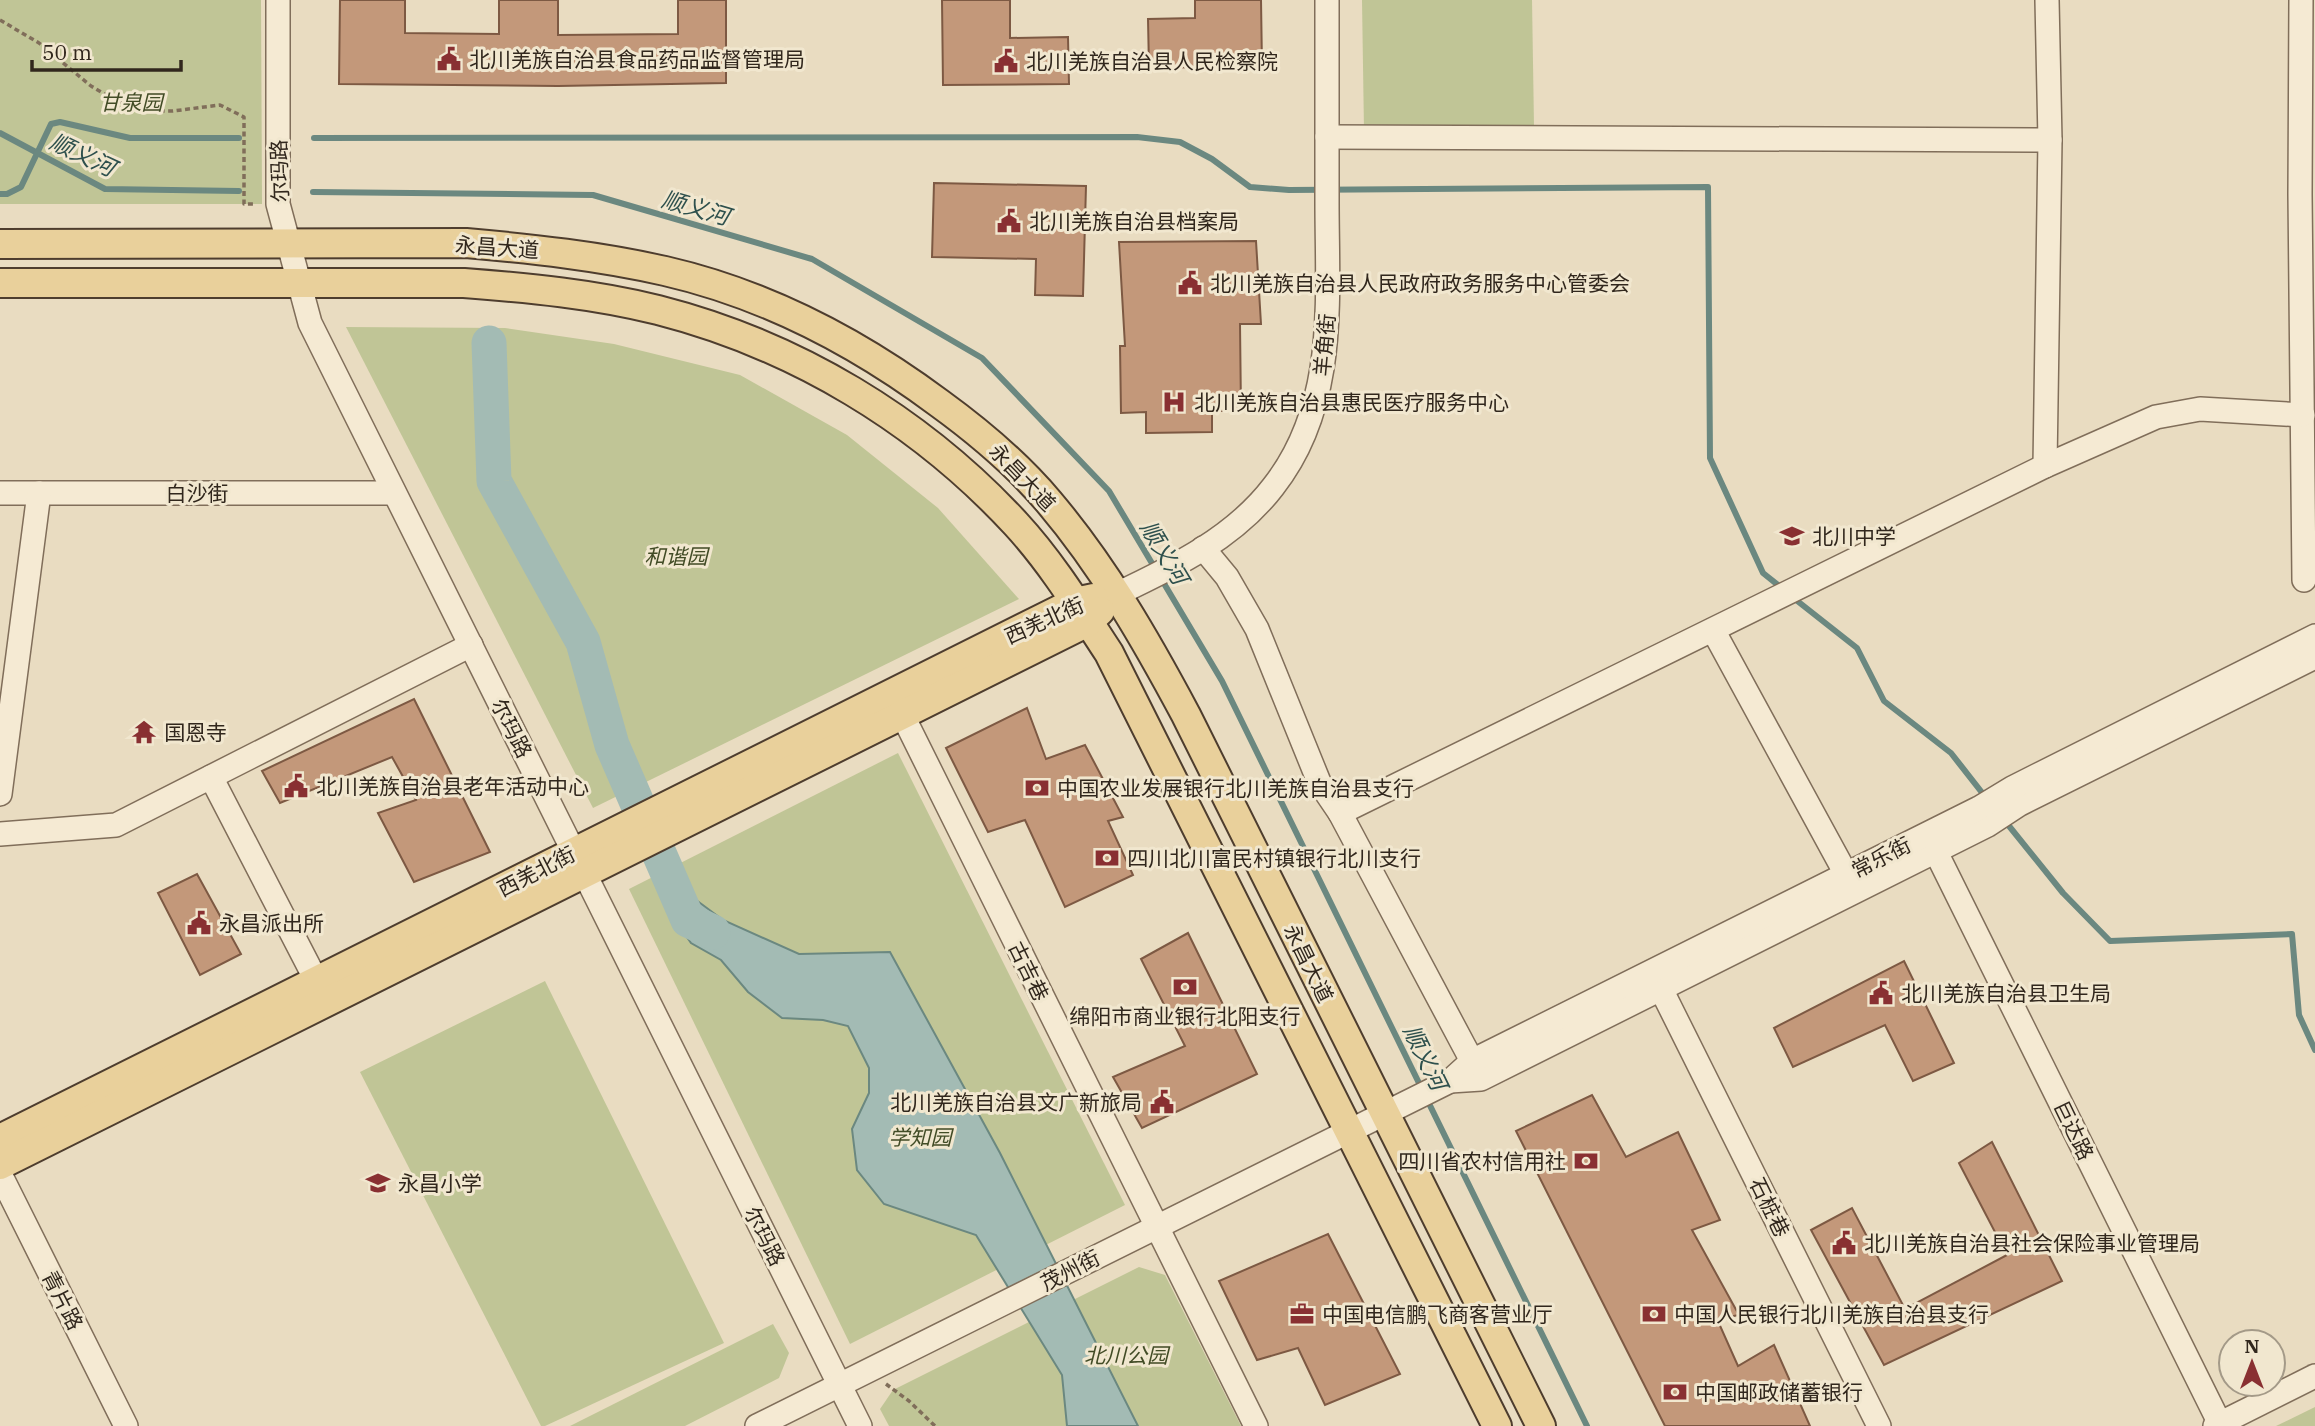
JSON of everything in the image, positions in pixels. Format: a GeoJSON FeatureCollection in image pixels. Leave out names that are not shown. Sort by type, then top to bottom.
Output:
{"type":"FeatureCollection","features":[{"type":"Feature","properties":{"kind":"main road","name":"永昌大道"},"geometry":{"type":"LineString","coordinates":[[0,244],[466,243],[602,258],[666,271],[723,288],[781,310],[840,338],[895,370],[999,449],[1048,500],[1092,557],[1144,636],[1395,1108],[1541,1426]]}},
{"type":"Feature","properties":{"kind":"main road","name":"永昌大道"},"geometry":{"type":"LineString","coordinates":[[0,283],[464,283],[528,288],[656,310],[711,325],[765,346],[821,373],[873,403],[972,479],[1018,526],[1109,653],[1497,1426]]}},
{"type":"Feature","properties":{"kind":"main road","name":"西羌北街"},"geometry":{"type":"LineString","coordinates":[[0,1139],[317,982],[579,862],[1117,594]]}},
{"type":"Feature","properties":{"kind":"main road","name":"西羌北街"},"geometry":{"type":"LineString","coordinates":[[664,820],[902,715],[1081,612]]}},
{"type":"Feature","properties":{"kind":"main road","name":"西羌北街"},"geometry":{"type":"LineString","coordinates":[[0,1166],[579,862]]}},
{"type":"Feature","properties":{"kind":"street","name":"尔玛路"},"geometry":{"type":"LineString","coordinates":[[278,0],[278,204],[310,323],[860,1426]]}},
{"type":"Feature","properties":{"kind":"street","name":"羊角街"},"geometry":{"type":"LineString","coordinates":[[1117,594],[1196,553],[1248,514],[1273,487],[1292,459],[1308,427],[1319,394],[1326,349],[1327,0]]}},
{"type":"Feature","properties":{"kind":"street"},"geometry":{"type":"LineString","coordinates":[[2045,466],[2050,140],[2047,0]]}},
{"type":"Feature","properties":{"kind":"street"},"geometry":{"type":"LineString","coordinates":[[2301,0],[2304,580]]}},
{"type":"Feature","properties":{"kind":"street"},"geometry":{"type":"LineString","coordinates":[[1327,137],[2050,140]]}},
{"type":"Feature","properties":{"kind":"street"},"geometry":{"type":"LineString","coordinates":[[1340,813],[2045,466],[2156,417],[2200,409],[2303,415]]}},
{"type":"Feature","properties":{"kind":"street","name":"白沙街"},"geometry":{"type":"LineString","coordinates":[[0,493],[394,492]]}},
{"type":"Feature","properties":{"kind":"street"},"geometry":{"type":"LineString","coordinates":[[0,794],[39,493]]}},
{"type":"Feature","properties":{"kind":"street"},"geometry":{"type":"LineString","coordinates":[[1196,553],[1227,577],[1257,629],[1320,782],[1340,813],[1472,1061]]}},
{"type":"Feature","properties":{"kind":"street"},"geometry":{"type":"LineString","coordinates":[[1713,630],[1846,874]]}},
{"type":"Feature","properties":{"kind":"street","name":"常乐街"},"geometry":{"type":"LineString","coordinates":[[1450,1082],[1481,1079],[1661,989],[2315,636]]}},
{"type":"Feature","properties":{"kind":"street"},"geometry":{"type":"LineString","coordinates":[[0,834],[116,825],[471,645]]}},
{"type":"Feature","properties":{"kind":"street","name":"常乐街"},"geometry":{"type":"LineString","coordinates":[[2016,796],[2315,657]]}},
{"type":"Feature","properties":{"kind":"street","name":"古吉巷"},"geometry":{"type":"LineString","coordinates":[[902,715],[1256,1426]]}},
{"type":"Feature","properties":{"kind":"street"},"geometry":{"type":"LineString","coordinates":[[211,777],[317,982]]}},
{"type":"Feature","properties":{"kind":"street","name":"常乐街"},"geometry":{"type":"LineString","coordinates":[[1395,1108],[1450,1082],[1472,1061],[1846,874],[1931,843]]}},
{"type":"Feature","properties":{"kind":"street","name":"巨达路"},"geometry":{"type":"LineString","coordinates":[[1931,843],[2219,1425]]}},
{"type":"Feature","properties":{"kind":"street","name":"石桩巷"},"geometry":{"type":"LineString","coordinates":[[1661,989],[1879,1426]]}},
{"type":"Feature","properties":{"kind":"street","name":"茂州街"},"geometry":{"type":"LineString","coordinates":[[757,1426],[1395,1108]]}},
{"type":"Feature","properties":{"kind":"street","name":"青片路"},"geometry":{"type":"LineString","coordinates":[[0,1174],[126,1426]]}},
{"type":"Feature","properties":{"kind":"street"},"geometry":{"type":"LineString","coordinates":[[2219,1425],[2315,1376]]}},
{"type":"Feature","properties":{"kind":"path"},"geometry":{"type":"LineString","coordinates":[[0,20],[39,43],[91,86],[115,100],[147,111],[173,111],[220,105],[244,117],[244,204],[253,204]]}},
{"type":"Feature","properties":{"kind":"path"},"geometry":{"type":"LineString","coordinates":[[869,1370],[909,1401],[935,1426]]}},
{"type":"Feature","properties":{"kind":"green space","name":"甘泉园"},"geometry":{"type":"Polygon","coordinates":[[[0,0],[261,0],[262,204],[0,204],[0,0]]]}},
{"type":"Feature","properties":{"kind":"green space"},"geometry":{"type":"Polygon","coordinates":[[[1362,0],[1532,0],[1534,126],[1364,131],[1362,0]]]}},
{"type":"Feature","properties":{"kind":"green space","name":"和谐园"},"geometry":{"type":"Polygon","coordinates":[[[346,327],[505,328],[614,344],[740,375],[847,435],[938,508],[1019,599],[593,808],[346,327]]]}},
{"type":"Feature","properties":{"kind":"green space","name":"学知园"},"geometry":{"type":"Polygon","coordinates":[[[898,753],[1125,1205],[850,1344],[629,889],[898,753]]]}},
{"type":"Feature","properties":{"kind":"green space"},"geometry":{"type":"Polygon","coordinates":[[[545,981],[724,1343],[541,1426],[360,1072],[545,981]]]}},
{"type":"Feature","properties":{"kind":"green space","name":"北川公园"},"geometry":{"type":"Polygon","coordinates":[[[1139,1267],[1165,1275],[1241,1426],[889,1426],[880,1409],[893,1390],[1139,1267]]]}},
{"type":"Feature","properties":{"kind":"green space"},"geometry":{"type":"Polygon","coordinates":[[[773,1324],[789,1353],[779,1378],[685,1426],[570,1426],[773,1324]]]}},
{"type":"Feature","properties":{"kind":"green space"},"geometry":{"type":"Polygon","coordinates":[[[2315,1407],[2315,1426],[2276,1426],[2315,1407]]]}},
{"type":"Feature","properties":{"kind":"water"},"geometry":{"type":"Polygon","coordinates":[[[688,894],[723,920],[799,954],[890,952],[1000,1153],[1138,1426],[1067,1426],[1062,1375],[976,1235],[884,1204],[857,1170],[852,1129],[869,1093],[869,1068],[848,1026],[823,1020],[782,1018],[748,992],[721,960],[691,943],[668,910],[688,894]]]}},
{"type":"Feature","properties":{"kind":"building","name":"北川羌族自治县食品药品监督管理局"},"geometry":{"type":"Polygon","coordinates":[[[340,0],[405,0],[405,33],[499,34],[499,0],[558,0],[558,35],[678,34],[678,0],[726,0],[726,83],[558,86],[339,84],[340,0]]]}},
{"type":"Feature","properties":{"kind":"building","name":"北川羌族自治县人民检察院"},"geometry":{"type":"Polygon","coordinates":[[[942,0],[1010,0],[1010,38],[1068,37],[1069,84],[943,85],[942,0]]]}},
{"type":"Feature","properties":{"kind":"building"},"geometry":{"type":"Polygon","coordinates":[[[1195,0],[1261,0],[1262,66],[1149,68],[1148,19],[1195,18],[1195,0]]]}},
{"type":"Feature","properties":{"kind":"building","name":"北川羌族自治县档案局"},"geometry":{"type":"Polygon","coordinates":[[[934,183],[1086,186],[1083,296],[1035,295],[1036,259],[932,257],[934,183]]]}},
{"type":"Feature","properties":{"kind":"building"},"geometry":{"type":"Polygon","coordinates":[[[1256,241],[1261,324],[1240,324],[1241,411],[1212,411],[1212,432],[1146,433],[1146,412],[1121,413],[1120,346],[1125,346],[1119,242],[1256,241]]]}},
{"type":"Feature","properties":{"kind":"building","name":"北川羌族自治县老年活动中心"},"geometry":{"type":"Polygon","coordinates":[[[414,699],[490,852],[414,882],[378,813],[416,800],[392,757],[280,803],[262,771],[414,699]]]}},
{"type":"Feature","properties":{"kind":"building","name":"中国农业发展银行北川羌族自治县支行"},"geometry":{"type":"Polygon","coordinates":[[[1027,708],[1046,759],[1085,745],[1123,817],[1108,821],[1133,875],[1065,907],[1025,820],[988,832],[946,748],[1027,708]]]}},
{"type":"Feature","properties":{"kind":"building","name":"永昌派出所"},"geometry":{"type":"Polygon","coordinates":[[[197,874],[241,954],[200,975],[158,893],[197,874]]]}},
{"type":"Feature","properties":{"kind":"building"},"geometry":{"type":"Polygon","coordinates":[[[1188,933],[1257,1074],[1142,1128],[1113,1077],[1185,1046],[1141,959],[1188,933]]]}},
{"type":"Feature","properties":{"kind":"building","name":"北川羌族自治县卫生局"},"geometry":{"type":"Polygon","coordinates":[[[1904,961],[1954,1063],[1913,1081],[1885,1025],[1793,1067],[1774,1028],[1904,961]]]}},
{"type":"Feature","properties":{"kind":"building"},"geometry":{"type":"Polygon","coordinates":[[[1592,1095],[1626,1157],[1678,1132],[1720,1220],[1692,1230],[1739,1315],[1717,1319],[1738,1366],[1774,1345],[1810,1426],[1665,1426],[1516,1131],[1592,1095]]]}},
{"type":"Feature","properties":{"kind":"building","name":"北川羌族自治县社会保险事业管理局"},"geometry":{"type":"Polygon","coordinates":[[[1992,1142],[2062,1281],[1884,1365],[1811,1230],[1852,1208],[1905,1309],[2007,1255],[1959,1163],[1992,1142]]]}},
{"type":"Feature","properties":{"kind":"building","name":"中国电信鹏飞商客营业厅"},"geometry":{"type":"Polygon","coordinates":[[[1328,1234],[1400,1374],[1325,1405],[1298,1348],[1257,1360],[1219,1281],[1328,1234]]]}},
{"type":"Feature","properties":{"kind":"waterway"},"geometry":{"type":"LineString","coordinates":[[0,194],[7,194],[21,187],[51,124],[60,122],[130,138],[239,138]]}},
{"type":"Feature","properties":{"kind":"waterway","name":"顺义河"},"geometry":{"type":"LineString","coordinates":[[0,133],[105,189],[239,191]]}},
{"type":"Feature","properties":{"kind":"waterway"},"geometry":{"type":"LineString","coordinates":[[314,138],[1137,137],[1180,142],[1212,159],[1250,187],[1289,190],[1708,187],[1710,458],[1763,573],[1783,589]]}},
{"type":"Feature","properties":{"kind":"waterway","name":"顺义河"},"geometry":{"type":"LineString","coordinates":[[313,192],[593,195],[812,259],[982,358],[1109,491],[1222,681],[1587,1426]]}},
{"type":"Feature","properties":{"kind":"waterway"},"geometry":{"type":"LineString","coordinates":[[489,343],[494,481],[583,642],[612,745],[688,920],[713,932]]}},
{"type":"Feature","properties":{"kind":"waterway"},"geometry":{"type":"LineString","coordinates":[[1791,596],[1857,648],[1884,701],[1951,753],[1987,799]]}},
{"type":"Feature","properties":{"kind":"waterway"},"geometry":{"type":"LineString","coordinates":[[2005,821],[2063,893],[2110,941],[2292,934],[2299,1015],[2315,1050]]}},
{"type":"Feature","properties":{"kind":"place","name":"北川羌族自治县食品药品监督管理局"},"geometry":{"type":"Point","coordinates":[449,59]}},
{"type":"Feature","properties":{"kind":"place","name":"北川羌族自治县人民检察院"},"geometry":{"type":"Point","coordinates":[1006,61]}},
{"type":"Feature","properties":{"kind":"place","name":"北川羌族自治县档案局"},"geometry":{"type":"Point","coordinates":[1009,221]}},
{"type":"Feature","properties":{"kind":"place","name":"北川羌族自治县人民政府政务服务中心管委会"},"geometry":{"type":"Point","coordinates":[1190,283]}},
{"type":"Feature","properties":{"kind":"place","name":"北川羌族自治县惠民医疗服务中心"},"geometry":{"type":"Point","coordinates":[1174,402]}},
{"type":"Feature","properties":{"kind":"place","name":"北川中学"},"geometry":{"type":"Point","coordinates":[1792,536]}},
{"type":"Feature","properties":{"kind":"place","name":"国恩寺"},"geometry":{"type":"Point","coordinates":[144,732]}},
{"type":"Feature","properties":{"kind":"place","name":"北川羌族自治县老年活动中心"},"geometry":{"type":"Point","coordinates":[296,786]}},
{"type":"Feature","properties":{"kind":"place","name":"中国农业发展银行北川羌族自治县支行"},"geometry":{"type":"Point","coordinates":[1037,788]}},
{"type":"Feature","properties":{"kind":"place","name":"四川北川富民村镇银行北川支行"},"geometry":{"type":"Point","coordinates":[1107,858]}},
{"type":"Feature","properties":{"kind":"place","name":"永昌派出所"},"geometry":{"type":"Point","coordinates":[199,923]}},
{"type":"Feature","properties":{"kind":"place","name":"绵阳市商业银行北阳支行"},"geometry":{"type":"Point","coordinates":[1185,987]}},
{"type":"Feature","properties":{"kind":"place","name":"北川羌族自治县卫生局"},"geometry":{"type":"Point","coordinates":[1881,993]}},
{"type":"Feature","properties":{"kind":"place","name":"北川羌族自治县文广新旅局"},"geometry":{"type":"Point","coordinates":[1162,1102]}},
{"type":"Feature","properties":{"kind":"place","name":"四川省农村信用社"},"geometry":{"type":"Point","coordinates":[1586,1161]}},
{"type":"Feature","properties":{"kind":"place","name":"永昌小学"},"geometry":{"type":"Point","coordinates":[378,1183]}},
{"type":"Feature","properties":{"kind":"place","name":"北川羌族自治县社会保险事业管理局"},"geometry":{"type":"Point","coordinates":[1844,1243]}},
{"type":"Feature","properties":{"kind":"place","name":"中国电信鹏飞商客营业厅"},"geometry":{"type":"Point","coordinates":[1302,1314]}},
{"type":"Feature","properties":{"kind":"place","name":"中国人民银行北川羌族自治县支行"},"geometry":{"type":"Point","coordinates":[1654,1314]}},
{"type":"Feature","properties":{"kind":"place","name":"中国邮政储蓄银行"},"geometry":{"type":"Point","coordinates":[1675,1392]}}]}
